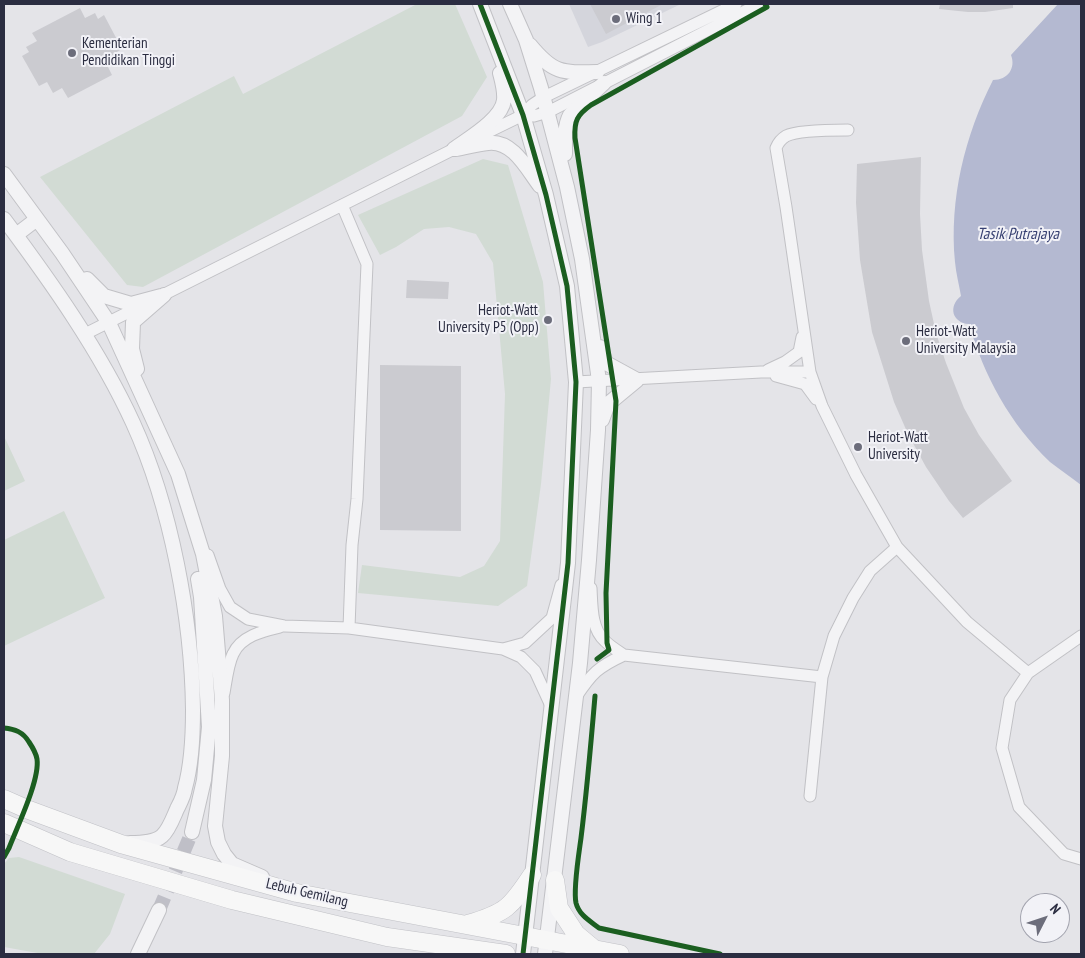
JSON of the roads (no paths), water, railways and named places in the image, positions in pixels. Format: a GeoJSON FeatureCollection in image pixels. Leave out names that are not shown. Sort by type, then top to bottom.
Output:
{"type":"FeatureCollection","features":[{"type":"Feature","properties":{"kind":"main road","name":"Lebuh Gemilang"},"geometry":{"type":"LineString","coordinates":[[4,799],[121,844],[297,893],[525,936],[546,948],[594,950],[620,954]]}},
{"type":"Feature","properties":{"kind":"main road","name":"Lebuh Gemilang"},"geometry":{"type":"LineString","coordinates":[[4,823],[70,852],[232,900],[387,937],[455,950],[506,954]]}},
{"type":"Feature","properties":{"kind":"main road"},"geometry":{"type":"LineString","coordinates":[[465,924],[504,911],[532,875]]}},
{"type":"Feature","properties":{"kind":"main road"},"geometry":{"type":"LineString","coordinates":[[554,880],[559,908],[576,934],[594,950]]}},
{"type":"Feature","properties":{"kind":"street"},"geometry":{"type":"LineString","coordinates":[[480,4],[523,115],[546,195],[567,286],[576,382],[568,563],[523,954]]}},
{"type":"Feature","properties":{"kind":"street"},"geometry":{"type":"LineString","coordinates":[[510,4],[526,40],[544,97],[567,187],[582,259],[593,327],[599,381],[598,430],[589,560],[576,697],[546,948]]}},
{"type":"Feature","properties":{"kind":"street"},"geometry":{"type":"LineString","coordinates":[[523,115],[534,116],[548,112],[600,78],[736,4]]}},
{"type":"Feature","properties":{"kind":"street"},"geometry":{"type":"LineString","coordinates":[[85,334],[523,115],[532,105],[544,97],[600,78],[759,4]]}},
{"type":"Feature","properties":{"kind":"street"},"geometry":{"type":"LineString","coordinates":[[454,149],[496,117],[502,109],[504,99],[502,84],[487,19]]}},
{"type":"Feature","properties":{"kind":"street"},"geometry":{"type":"LineString","coordinates":[[526,40],[551,67],[564,72],[600,78]]}},
{"type":"Feature","properties":{"kind":"street"},"geometry":{"type":"LineString","coordinates":[[567,187],[564,137],[567,120],[600,78]]}},
{"type":"Feature","properties":{"kind":"street"},"geometry":{"type":"LineString","coordinates":[[848,130],[788,135],[779,142],[776,148],[810,372],[822,406],[856,475],[897,547],[967,622],[1028,673]]}},
{"type":"Feature","properties":{"kind":"street"},"geometry":{"type":"LineString","coordinates":[[454,149],[490,142],[505,146],[517,154],[546,195]]}},
{"type":"Feature","properties":{"kind":"street"},"geometry":{"type":"LineString","coordinates":[[4,174],[62,253],[109,323],[196,513],[220,589],[230,607],[248,619],[284,626],[348,628],[503,649],[521,657],[535,671],[552,708]]}},
{"type":"Feature","properties":{"kind":"street"},"geometry":{"type":"LineString","coordinates":[[342,205],[368,264],[357,499],[352,545],[348,628]]}},
{"type":"Feature","properties":{"kind":"street"},"geometry":{"type":"LineString","coordinates":[[4,218],[85,334],[133,423],[172,522],[184,561],[205,652]]}},
{"type":"Feature","properties":{"kind":"street"},"geometry":{"type":"LineString","coordinates":[[16,235],[37,219]]}},
{"type":"Feature","properties":{"kind":"street"},"geometry":{"type":"LineString","coordinates":[[62,253],[104,296],[131,304],[164,295]]}},
{"type":"Feature","properties":{"kind":"street"},"geometry":{"type":"LineString","coordinates":[[164,295],[133,322],[132,349],[142,393],[174,482],[193,548],[201,597],[209,727],[204,780],[192,832]]}},
{"type":"Feature","properties":{"kind":"street"},"geometry":{"type":"LineString","coordinates":[[593,327],[606,363],[637,380]]}},
{"type":"Feature","properties":{"kind":"street"},"geometry":{"type":"LineString","coordinates":[[761,372],[785,362],[799,352],[804,327]]}},
{"type":"Feature","properties":{"kind":"street"},"geometry":{"type":"LineString","coordinates":[[576,382],[761,372],[810,372]]}},
{"type":"Feature","properties":{"kind":"street"},"geometry":{"type":"LineString","coordinates":[[761,372],[805,384],[822,406]]}},
{"type":"Feature","properties":{"kind":"street"},"geometry":{"type":"LineString","coordinates":[[598,430],[608,404],[637,380]]}},
{"type":"Feature","properties":{"kind":"street"},"geometry":{"type":"LineString","coordinates":[[178,474],[203,554],[214,616],[222,700],[222,756],[215,826],[218,842],[232,864],[297,893]]}},
{"type":"Feature","properties":{"kind":"street"},"geometry":{"type":"LineString","coordinates":[[121,844],[149,842],[162,836],[172,820],[185,790],[193,741],[192,679],[187,625],[178,568],[157,485]]}},
{"type":"Feature","properties":{"kind":"street"},"geometry":{"type":"LineString","coordinates":[[810,796],[822,677],[834,636],[853,598],[870,570],[897,547]]}},
{"type":"Feature","properties":{"kind":"street"},"geometry":{"type":"LineString","coordinates":[[589,560],[593,615],[600,636],[624,655],[822,677]]}},
{"type":"Feature","properties":{"kind":"street"},"geometry":{"type":"LineString","coordinates":[[503,649],[525,643],[552,618],[568,563]]}},
{"type":"Feature","properties":{"kind":"street"},"geometry":{"type":"LineString","coordinates":[[222,700],[233,653],[245,640],[259,632],[284,626]]}},
{"type":"Feature","properties":{"kind":"street"},"geometry":{"type":"LineString","coordinates":[[1081,636],[1028,673],[1010,700],[1002,748],[1020,807],[1064,854],[1081,859]]}},
{"type":"Feature","properties":{"kind":"street"},"geometry":{"type":"LineString","coordinates":[[576,697],[591,675],[605,664],[624,655]]}},
{"type":"Feature","properties":{"kind":"street"},"geometry":{"type":"LineString","coordinates":[[138,954],[159,910]]}},
{"type":"Feature","properties":{"kind":"water","name":"Tasik Putrajaya"},"geometry":{"type":"Polygon","coordinates":[[[1058,4],[1081,4],[1081,485],[1050,462],[1023,432],[1000,398],[982,362],[969,324],[959,321],[953,309],[954,304],[961,296],[955,266],[954,215],[961,168],[974,123],[993,80],[1007,76],[1012,64],[1011,55],[1058,4]]]}},
{"type":"Feature","properties":{"kind":"tunnel"},"geometry":{"type":"LineString","coordinates":[[159,910],[192,832]]}},
{"type":"Feature","properties":{"kind":"place","name":"Wing 1"},"geometry":{"type":"Point","coordinates":[616,19]}},
{"type":"Feature","properties":{"kind":"place","name":"Kementerian Pendidikan Tinggi"},"geometry":{"type":"Point","coordinates":[72,53]}},
{"type":"Feature","properties":{"kind":"place","name":"Heriot-Watt University P5 (Opp)"},"geometry":{"type":"Point","coordinates":[548,320]}},
{"type":"Feature","properties":{"kind":"place","name":"Heriot-Watt University Malaysia"},"geometry":{"type":"Point","coordinates":[906,341]}},
{"type":"Feature","properties":{"kind":"place","name":"Heriot-Watt University"},"geometry":{"type":"Point","coordinates":[858,447]}}]}
